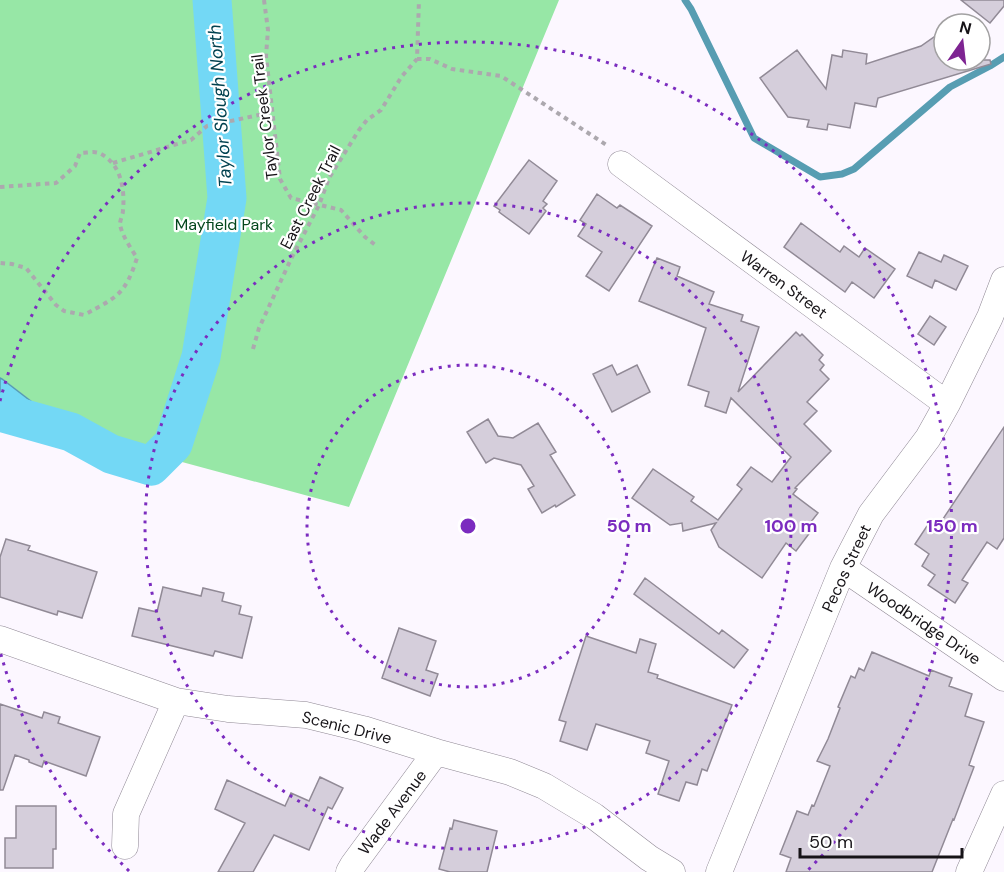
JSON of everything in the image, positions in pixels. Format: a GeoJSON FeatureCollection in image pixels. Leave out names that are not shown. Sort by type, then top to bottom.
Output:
{"type":"FeatureCollection","features":[{"type":"Feature","properties":{"kind":"street","name":"Warren Street"},"geometry":{"type":"LineString","coordinates":[[621,164],[947,404]]}},
{"type":"Feature","properties":{"kind":"street","name":"Pecos Street"},"geometry":{"type":"LineString","coordinates":[[719,872],[843,568],[871,514],[928,438],[990,317],[1004,280]]}},
{"type":"Feature","properties":{"kind":"street","name":"Woodbridge Drive"},"geometry":{"type":"LineString","coordinates":[[843,568],[1004,678]]}},
{"type":"Feature","properties":{"kind":"street","name":"Scenic Drive"},"geometry":{"type":"LineString","coordinates":[[0,639],[176,701],[228,709],[306,715],[363,729],[510,772],[544,786],[594,816],[649,858],[672,872]]}},
{"type":"Feature","properties":{"kind":"street"},"geometry":{"type":"LineString","coordinates":[[125,846],[126,814],[176,701]]}},
{"type":"Feature","properties":{"kind":"street","name":"Wade Avenue"},"geometry":{"type":"LineString","coordinates":[[349,872],[436,752]]}},
{"type":"Feature","properties":{"kind":"street"},"geometry":{"type":"LineString","coordinates":[[972,871],[1004,794]]}},
{"type":"Feature","properties":{"kind":"path","name":"Taylor Creek Trail"},"geometry":{"type":"LineString","coordinates":[[264,0],[268,30],[266,56],[280,179],[291,198],[341,210],[378,248]]}},
{"type":"Feature","properties":{"kind":"path"},"geometry":{"type":"LineString","coordinates":[[419,0],[417,59],[430,59],[452,69],[501,76],[618,152],[621,164]]}},
{"type":"Feature","properties":{"kind":"path","name":"East Creek Trail"},"geometry":{"type":"LineString","coordinates":[[253,349],[259,328],[319,205],[329,178],[359,130],[381,110],[402,76],[417,59]]}},
{"type":"Feature","properties":{"kind":"path"},"geometry":{"type":"LineString","coordinates":[[112,163],[191,140],[207,126],[273,112]]}},
{"type":"Feature","properties":{"kind":"path"},"geometry":{"type":"LineString","coordinates":[[0,187],[56,183],[75,166],[80,153],[98,152],[112,163],[120,175],[123,191],[120,225],[137,258],[130,280],[116,298],[84,315],[64,311],[56,305],[26,268],[0,263]]}},
{"type":"Feature","properties":{"kind":"green space","name":"Mayfield Park"},"geometry":{"type":"Polygon","coordinates":[[[0,0],[559,0],[349,507],[71,432],[0,378],[0,0]]]}},
{"type":"Feature","properties":{"kind":"water"},"geometry":{"type":"Polygon","coordinates":[[[0,378],[2,379],[71,432],[0,421],[0,378]]]}},
{"type":"Feature","properties":{"kind":"building"},"geometry":{"type":"Polygon","coordinates":[[[961,0],[1004,0],[1004,6],[992,21],[992,12],[976,12],[961,0]]]}},
{"type":"Feature","properties":{"kind":"building"},"geometry":{"type":"Polygon","coordinates":[[[932,38],[932,72],[964,72],[878,98],[876,107],[855,103],[850,128],[828,124],[827,130],[807,127],[809,120],[788,117],[760,78],[797,50],[826,89],[832,55],[842,57],[843,50],[867,54],[866,64],[921,46],[932,38]]]}},
{"type":"Feature","properties":{"kind":"building"},"geometry":{"type":"Polygon","coordinates":[[[529,160],[557,181],[543,201],[547,204],[543,208],[546,211],[529,234],[494,206],[529,160]]]}},
{"type":"Feature","properties":{"kind":"building"},"geometry":{"type":"Polygon","coordinates":[[[597,194],[617,208],[620,205],[652,226],[609,291],[586,276],[602,252],[578,236],[586,224],[580,220],[597,194]]]}},
{"type":"Feature","properties":{"kind":"building"},"geometry":{"type":"Polygon","coordinates":[[[801,223],[840,252],[844,246],[859,257],[865,248],[895,269],[874,298],[852,282],[845,292],[784,247],[801,223]]]}},
{"type":"Feature","properties":{"kind":"building"},"geometry":{"type":"Polygon","coordinates":[[[919,252],[941,262],[944,255],[968,266],[956,290],[935,280],[932,288],[907,276],[919,252]]]}},
{"type":"Feature","properties":{"kind":"building"},"geometry":{"type":"Polygon","coordinates":[[[657,258],[680,267],[677,276],[714,292],[709,304],[743,315],[741,321],[759,327],[738,392],[796,332],[800,336],[802,334],[823,355],[819,360],[824,365],[820,370],[829,379],[807,402],[817,411],[804,424],[831,451],[795,488],[797,489],[793,494],[818,513],[807,527],[811,531],[796,551],[786,543],[762,578],[719,547],[711,530],[716,523],[683,531],[682,523],[670,525],[632,498],[653,469],[694,497],[691,501],[718,520],[742,489],[737,485],[751,467],[772,482],[791,457],[731,398],[726,413],[705,406],[709,392],[688,385],[706,328],[639,301],[657,258]]]}},
{"type":"Feature","properties":{"kind":"building"},"geometry":{"type":"Polygon","coordinates":[[[930,316],[946,327],[934,345],[918,334],[930,316]]]}},
{"type":"Feature","properties":{"kind":"building"},"geometry":{"type":"Polygon","coordinates":[[[612,365],[617,375],[637,365],[650,392],[612,412],[593,374],[612,365]]]}},
{"type":"Feature","properties":{"kind":"building"},"geometry":{"type":"Polygon","coordinates":[[[488,419],[498,436],[513,438],[538,423],[556,452],[550,455],[575,495],[542,513],[528,489],[534,486],[521,465],[494,458],[486,463],[467,432],[488,419]]]}},
{"type":"Feature","properties":{"kind":"building"},"geometry":{"type":"Polygon","coordinates":[[[1004,427],[1004,538],[997,549],[987,542],[962,580],[968,583],[955,603],[928,585],[935,575],[922,566],[929,554],[915,544],[931,520],[939,525],[1004,427]]]}},
{"type":"Feature","properties":{"kind":"building"},"geometry":{"type":"Polygon","coordinates":[[[6,539],[30,546],[28,550],[97,572],[82,618],[58,611],[57,615],[0,597],[0,557],[6,539]]]}},
{"type":"Feature","properties":{"kind":"building"},"geometry":{"type":"Polygon","coordinates":[[[645,578],[719,634],[722,630],[748,650],[734,668],[634,594],[645,578]]]}},
{"type":"Feature","properties":{"kind":"building"},"geometry":{"type":"Polygon","coordinates":[[[163,587],[201,596],[203,588],[224,593],[222,601],[241,606],[239,614],[252,617],[242,658],[215,651],[213,656],[132,636],[139,608],[157,612],[163,587]]]}},
{"type":"Feature","properties":{"kind":"building"},"geometry":{"type":"Polygon","coordinates":[[[399,628],[436,641],[426,670],[438,674],[430,696],[382,678],[399,628]]]}},
{"type":"Feature","properties":{"kind":"building"},"geometry":{"type":"Polygon","coordinates":[[[586,636],[636,653],[640,639],[656,644],[648,672],[658,675],[657,678],[732,705],[707,771],[702,769],[697,785],[686,782],[679,801],[658,794],[669,761],[646,753],[650,741],[596,724],[587,750],[560,741],[566,722],[559,720],[586,636]]]}},
{"type":"Feature","properties":{"kind":"building"},"geometry":{"type":"Polygon","coordinates":[[[872,652],[929,676],[931,670],[952,678],[949,686],[972,694],[965,716],[984,722],[969,765],[974,767],[954,820],[932,872],[786,872],[791,858],[780,854],[797,811],[808,815],[812,805],[814,806],[830,766],[817,761],[828,739],[851,676],[855,678],[859,668],[864,671],[872,652]]]}},
{"type":"Feature","properties":{"kind":"building"},"geometry":{"type":"Polygon","coordinates":[[[0,704],[42,718],[44,712],[60,717],[58,723],[100,737],[86,776],[44,761],[42,767],[15,755],[3,790],[0,790],[0,704]]]}},
{"type":"Feature","properties":{"kind":"building"},"geometry":{"type":"Polygon","coordinates":[[[320,777],[343,788],[332,809],[328,807],[309,850],[274,835],[253,872],[218,872],[245,823],[215,809],[227,780],[285,806],[291,793],[309,801],[320,777]]]}},
{"type":"Feature","properties":{"kind":"building"},"geometry":{"type":"Polygon","coordinates":[[[16,806],[56,806],[56,849],[53,849],[53,868],[5,868],[5,838],[16,838],[16,806]]]}},
{"type":"Feature","properties":{"kind":"building"},"geometry":{"type":"Polygon","coordinates":[[[454,820],[497,831],[487,872],[450,872],[439,869],[454,820]]]}},
{"type":"Feature","properties":{"kind":"waterway","name":"Taylor Slough North"},"geometry":{"type":"LineString","coordinates":[[0,412],[71,432],[111,454],[151,466],[173,444],[201,357],[227,198],[212,0]]}},
{"type":"Feature","properties":{"kind":"waterway"},"geometry":{"type":"LineString","coordinates":[[685,0],[754,138],[820,177],[842,174],[854,169],[950,87],[1004,57]]}}]}
